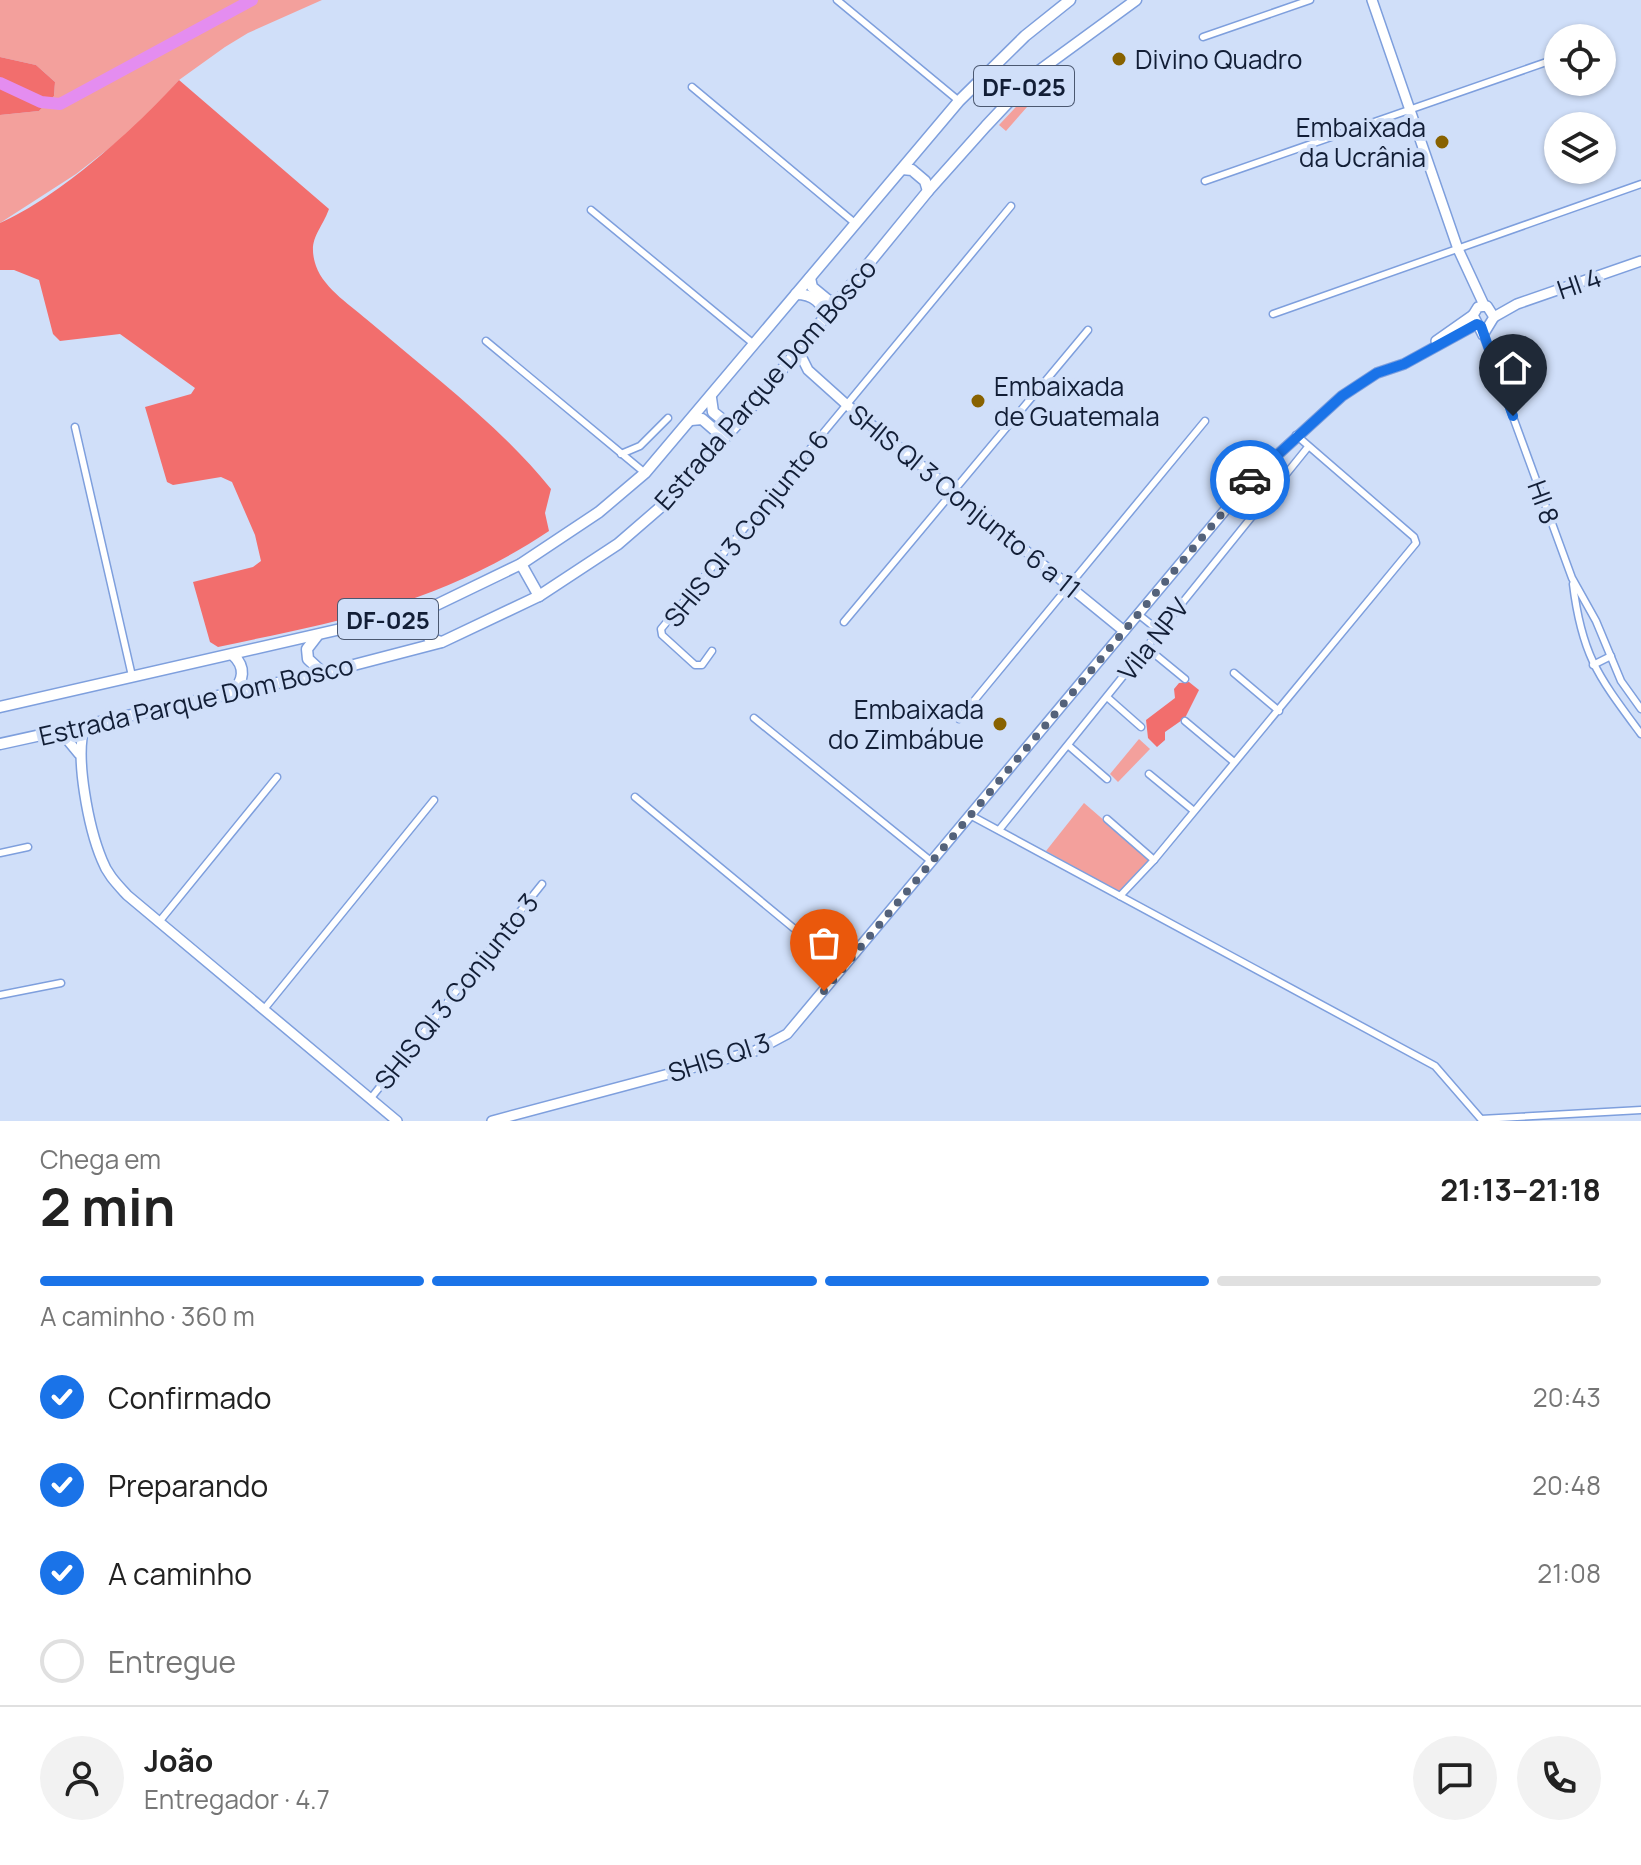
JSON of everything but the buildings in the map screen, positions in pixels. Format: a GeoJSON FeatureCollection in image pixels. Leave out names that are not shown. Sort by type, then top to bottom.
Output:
{"type":"FeatureCollection","features":[{"type":"Feature","properties":{"kind":"main road","name":"Estrada Parque Dom Bosco"},"geometry":{"type":"LineString","coordinates":[[0,707],[428,609],[521,564],[599,512],[645,473],[959,101],[1025,36],[1070,0]]}},
{"type":"Feature","properties":{"kind":"main road","name":"Estrada Parque Dom Bosco"},"geometry":{"type":"LineString","coordinates":[[0,744],[298,679],[442,642],[539,596],[618,544],[670,499],[843,300],[928,191],[1036,73],[1136,0]]}},
{"type":"Feature","properties":{"kind":"main road"},"geometry":{"type":"LineString","coordinates":[[912,156],[915,164],[939,179]]}},
{"type":"Feature","properties":{"kind":"main road"},"geometry":{"type":"LineString","coordinates":[[902,169],[912,170],[925,181],[928,191]]}},
{"type":"Feature","properties":{"kind":"main road"},"geometry":{"type":"LineString","coordinates":[[810,278],[812,287],[829,301],[843,300]]}},
{"type":"Feature","properties":{"kind":"main road"},"geometry":{"type":"LineString","coordinates":[[796,294],[810,295],[822,306],[825,319]]}},
{"type":"Feature","properties":{"kind":"main road"},"geometry":{"type":"LineString","coordinates":[[711,398],[715,415],[729,425],[740,421]]}},
{"type":"Feature","properties":{"kind":"main road"},"geometry":{"type":"LineString","coordinates":[[691,420],[702,419],[717,432],[719,445]]}},
{"type":"Feature","properties":{"kind":"main road"},"geometry":{"type":"LineString","coordinates":[[521,564],[539,596]]}},
{"type":"Feature","properties":{"kind":"main road"},"geometry":{"type":"LineString","coordinates":[[428,609],[422,616],[429,638],[442,642]]}},
{"type":"Feature","properties":{"kind":"main road"},"geometry":{"type":"LineString","coordinates":[[317,636],[307,649],[308,659],[323,673]]}},
{"type":"Feature","properties":{"kind":"main road"},"geometry":{"type":"LineString","coordinates":[[291,642],[301,649],[304,659],[298,679]]}},
{"type":"Feature","properties":{"kind":"main road"},"geometry":{"type":"LineString","coordinates":[[231,694],[242,680],[243,672],[233,655]]}},
{"type":"Feature","properties":{"kind":"street"},"geometry":{"type":"LineString","coordinates":[[837,0],[959,101]]}},
{"type":"Feature","properties":{"kind":"street"},"geometry":{"type":"LineString","coordinates":[[1203,37],[1310,0]]}},
{"type":"Feature","properties":{"kind":"street"},"geometry":{"type":"LineString","coordinates":[[1372,0],[1474,288],[1482,313],[1483,335]]}},
{"type":"Feature","properties":{"kind":"street"},"geometry":{"type":"LineString","coordinates":[[1205,181],[1544,63]]}},
{"type":"Feature","properties":{"kind":"street"},"geometry":{"type":"LineString","coordinates":[[692,87],[856,224]]}},
{"type":"Feature","properties":{"kind":"street"},"geometry":{"type":"LineString","coordinates":[[1273,314],[1641,184]]}},
{"type":"Feature","properties":{"kind":"street"},"geometry":{"type":"LineString","coordinates":[[847,405],[1011,206]]}},
{"type":"Feature","properties":{"kind":"street"},"geometry":{"type":"LineString","coordinates":[[591,210],[755,346]]}},
{"type":"Feature","properties":{"kind":"street","name":"HI 4"},"geometry":{"type":"LineString","coordinates":[[1138,614],[1252,478],[1296,435],[1377,373],[1404,364],[1482,313],[1641,261]]}},
{"type":"Feature","properties":{"kind":"street"},"geometry":{"type":"LineString","coordinates":[[1482,313],[1483,335]]}},
{"type":"Feature","properties":{"kind":"street"},"geometry":{"type":"LineString","coordinates":[[844,622],[1088,330]]}},
{"type":"Feature","properties":{"kind":"street","name":"HI 8"},"geometry":{"type":"LineString","coordinates":[[1483,335],[1572,578],[1596,621],[1621,681],[1641,709]]}},
{"type":"Feature","properties":{"kind":"street"},"geometry":{"type":"LineString","coordinates":[[486,341],[645,473]]}},
{"type":"Feature","properties":{"kind":"street","name":"SHIS QI 3 Conjunto 6 a 11"},"geometry":{"type":"LineString","coordinates":[[798,350],[808,370],[847,405],[1124,631]]}},
{"type":"Feature","properties":{"kind":"street","name":"SHIS QI 3 Conjunto 6 a 11"},"geometry":{"type":"LineString","coordinates":[[785,364],[808,370]]}},
{"type":"Feature","properties":{"kind":"street","name":"SHIS QI 3 Conjunto 6"},"geometry":{"type":"LineString","coordinates":[[712,651],[702,665],[695,665],[662,635],[661,629],[847,405]]}},
{"type":"Feature","properties":{"kind":"street"},"geometry":{"type":"LineString","coordinates":[[621,454],[640,446],[668,418]]}},
{"type":"Feature","properties":{"kind":"street"},"geometry":{"type":"LineString","coordinates":[[959,719],[1205,421]]}},
{"type":"Feature","properties":{"kind":"street"},"geometry":{"type":"LineString","coordinates":[[75,427],[132,676]]}},
{"type":"Feature","properties":{"kind":"street"},"geometry":{"type":"LineString","coordinates":[[1120,896],[1279,711],[1416,543],[1414,537],[1296,435]]}},
{"type":"Feature","properties":{"kind":"street","name":"Vila NPV"},"geometry":{"type":"LineString","coordinates":[[999,830],[1308,447]]}},
{"type":"Feature","properties":{"kind":"street","name":"HI 8"},"geometry":{"type":"LineString","coordinates":[[1572,578],[1578,627],[1593,665],[1641,734]]}},
{"type":"Feature","properties":{"kind":"street"},"geometry":{"type":"LineString","coordinates":[[1138,614],[1158,630]]}},
{"type":"Feature","properties":{"kind":"street","name":"SHIS QI 3"},"geometry":{"type":"LineString","coordinates":[[492,1121],[768,1045],[787,1034],[1138,614]]}},
{"type":"Feature","properties":{"kind":"street"},"geometry":{"type":"LineString","coordinates":[[1578,627],[1596,621]]}},
{"type":"Feature","properties":{"kind":"street"},"geometry":{"type":"LineString","coordinates":[[1146,647],[1185,679]]}},
{"type":"Feature","properties":{"kind":"street"},"geometry":{"type":"LineString","coordinates":[[1593,665],[1611,656]]}},
{"type":"Feature","properties":{"kind":"street"},"geometry":{"type":"LineString","coordinates":[[1234,673],[1279,711]]}},
{"type":"Feature","properties":{"kind":"street"},"geometry":{"type":"LineString","coordinates":[[1609,690],[1621,681]]}},
{"type":"Feature","properties":{"kind":"street"},"geometry":{"type":"LineString","coordinates":[[1107,697],[1141,727]]}},
{"type":"Feature","properties":{"kind":"street"},"geometry":{"type":"LineString","coordinates":[[754,718],[932,863]]}},
{"type":"Feature","properties":{"kind":"street"},"geometry":{"type":"LineString","coordinates":[[1185,721],[1234,762]]}},
{"type":"Feature","properties":{"kind":"street"},"geometry":{"type":"LineString","coordinates":[[85,725],[79,754],[102,860],[127,895],[397,1121]]}},
{"type":"Feature","properties":{"kind":"street"},"geometry":{"type":"LineString","coordinates":[[60,731],[79,754]]}},
{"type":"Feature","properties":{"kind":"street"},"geometry":{"type":"LineString","coordinates":[[1069,746],[1107,779]]}},
{"type":"Feature","properties":{"kind":"street"},"geometry":{"type":"LineString","coordinates":[[1149,774],[1194,811]]}},
{"type":"Feature","properties":{"kind":"street"},"geometry":{"type":"LineString","coordinates":[[159,922],[277,777]]}},
{"type":"Feature","properties":{"kind":"street"},"geometry":{"type":"LineString","coordinates":[[635,797],[843,969]]}},
{"type":"Feature","properties":{"kind":"street"},"geometry":{"type":"LineString","coordinates":[[265,1008],[434,800]]}},
{"type":"Feature","properties":{"kind":"street"},"geometry":{"type":"LineString","coordinates":[[970,815],[1435,1066],[1481,1119],[1641,1110]]}},
{"type":"Feature","properties":{"kind":"street"},"geometry":{"type":"LineString","coordinates":[[1107,819],[1154,860]]}},
{"type":"Feature","properties":{"kind":"street"},"geometry":{"type":"LineString","coordinates":[[0,853],[28,847]]}},
{"type":"Feature","properties":{"kind":"street","name":"SHIS QI 3 Conjunto 3"},"geometry":{"type":"LineString","coordinates":[[371,1098],[542,884]]}},
{"type":"Feature","properties":{"kind":"street"},"geometry":{"type":"LineString","coordinates":[[0,995],[61,983]]}},
{"type":"Feature","properties":{"kind":"shaded area"},"geometry":{"type":"Polygon","coordinates":[[[0,0],[322,0],[248,33],[225,47],[179,80],[144,121],[76,174],[0,223],[0,115],[39,111],[54,96],[55,82],[36,65],[0,57],[0,0]]]}},
{"type":"Feature","properties":{"kind":"shaded area"},"geometry":{"type":"Polygon","coordinates":[[[0,57],[36,65],[55,82],[54,96],[39,111],[0,115],[0,57]]]}},
{"type":"Feature","properties":{"kind":"shaded area"},"geometry":{"type":"Polygon","coordinates":[[[179,80],[329,209],[313,249],[316,266],[325,282],[465,402],[531,466],[551,489],[545,513],[549,531],[469,576],[390,606],[218,647],[210,642],[193,582],[253,567],[261,561],[255,535],[232,482],[221,477],[173,485],[167,482],[145,407],[191,394],[195,388],[120,334],[60,341],[53,334],[39,280],[14,270],[0,270],[0,223],[47,197],[96,160],[179,80]]]}},
{"type":"Feature","properties":{"kind":"shaded area"},"geometry":{"type":"Polygon","coordinates":[[[1038,89],[1056,105],[1027,107],[1006,131],[999,125],[1032,90],[1038,89]]]}},
{"type":"Feature","properties":{"kind":"shaded area"},"geometry":{"type":"Polygon","coordinates":[[[1189,682],[1199,690],[1185,718],[1165,732],[1165,740],[1157,747],[1148,738],[1146,720],[1175,698],[1174,689],[1179,683],[1189,682]]]}},
{"type":"Feature","properties":{"kind":"shaded area"},"geometry":{"type":"Polygon","coordinates":[[[1139,739],[1150,749],[1118,782],[1110,774],[1139,739]]]}},
{"type":"Feature","properties":{"kind":"shaded area"},"geometry":{"type":"Polygon","coordinates":[[[1084,803],[1150,860],[1119,892],[1046,851],[1084,803]]]}},
{"type":"Feature","properties":{"kind":"waterway"},"geometry":{"type":"LineString","coordinates":[[0,83],[41,102],[60,104],[252,0]]}},
{"type":"Feature","properties":{"kind":"way so far"},"geometry":{"type":"LineString","coordinates":[[824,991],[1250,480]]}},
{"type":"Feature","properties":{"kind":"place","name":"Divino Quadro"},"geometry":{"type":"Point","coordinates":[1119,59]}},
{"type":"Feature","properties":{"kind":"place","name":"Embaixada da Ucrânia"},"geometry":{"type":"Point","coordinates":[1442,142]}},
{"type":"Feature","properties":{"kind":"place","name":"Embaixada de Guatemala"},"geometry":{"type":"Point","coordinates":[978,401]}},
{"type":"Feature","properties":{"kind":"place","name":"Embaixada do Zimbábue"},"geometry":{"type":"Point","coordinates":[1000,724]}},
{"type":"Feature","properties":{"kind":"route"},"geometry":{"type":"LineString","coordinates":[[1250,480],[1342,396],[1377,373],[1404,364],[1477,324],[1481,326],[1513,416]]}}]}
